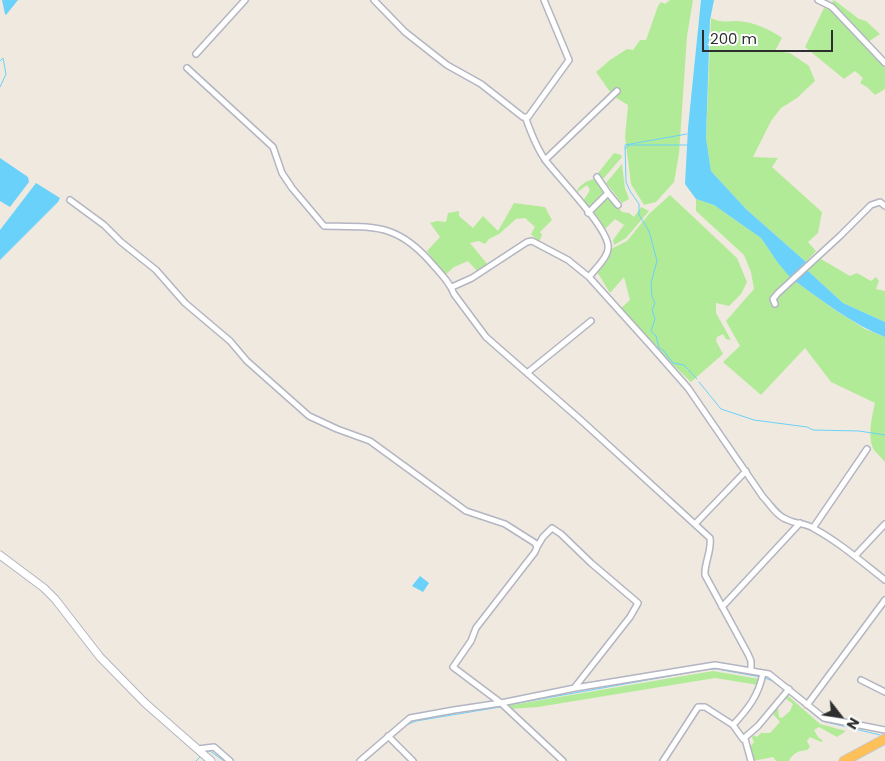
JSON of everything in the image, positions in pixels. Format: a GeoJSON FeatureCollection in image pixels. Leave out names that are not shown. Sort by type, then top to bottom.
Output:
{"type":"FeatureCollection","features":[{"type":"Feature","properties":{"kind":"highway"},"geometry":{"type":"LineString","coordinates":[[844,761],[884,741]]}},
{"type":"Feature","properties":{"kind":"main road"},"geometry":{"type":"LineString","coordinates":[[0,555],[50,594],[100,657],[145,703],[211,761]]}},
{"type":"Feature","properties":{"kind":"street"},"geometry":{"type":"LineString","coordinates":[[196,54],[245,0]]}},
{"type":"Feature","properties":{"kind":"street"},"geometry":{"type":"LineString","coordinates":[[374,0],[405,32],[447,65],[470,76],[523,116],[528,117]]}},
{"type":"Feature","properties":{"kind":"street"},"geometry":{"type":"LineString","coordinates":[[544,0],[569,60],[526,119],[545,160],[598,226],[609,247],[602,261],[589,277]]}},
{"type":"Feature","properties":{"kind":"street"},"geometry":{"type":"LineString","coordinates":[[818,0],[832,7],[885,63]]}},
{"type":"Feature","properties":{"kind":"street"},"geometry":{"type":"LineString","coordinates":[[187,68],[273,147],[282,173],[324,226],[383,229],[406,238],[423,253],[452,287],[454,294],[486,337],[583,422],[710,538],[711,543],[704,570],[705,575],[751,661],[751,671]]}},
{"type":"Feature","properties":{"kind":"street"},"geometry":{"type":"LineString","coordinates":[[545,160],[616,91]]}},
{"type":"Feature","properties":{"kind":"street"},"geometry":{"type":"LineString","coordinates":[[597,177],[618,205]]}},
{"type":"Feature","properties":{"kind":"street"},"geometry":{"type":"LineString","coordinates":[[588,213],[608,194]]}},
{"type":"Feature","properties":{"kind":"street"},"geometry":{"type":"LineString","coordinates":[[70,200],[104,225],[121,242],[156,270],[185,303],[230,341],[247,361],[309,416],[370,441],[466,511],[505,524],[535,543],[537,547]]}},
{"type":"Feature","properties":{"kind":"street"},"geometry":{"type":"LineString","coordinates":[[775,304],[773,299],[778,293],[871,205],[880,202],[885,206]]}},
{"type":"Feature","properties":{"kind":"street"},"geometry":{"type":"LineString","coordinates":[[452,287],[472,278],[527,242],[532,241],[568,260],[589,277],[688,388],[763,496],[777,513],[788,521],[813,528],[855,556],[885,580]]}},
{"type":"Feature","properties":{"kind":"street"},"geometry":{"type":"LineString","coordinates":[[527,373],[591,322]]}},
{"type":"Feature","properties":{"kind":"street"},"geometry":{"type":"LineString","coordinates":[[813,528],[867,449]]}},
{"type":"Feature","properties":{"kind":"street"},"geometry":{"type":"LineString","coordinates":[[695,524],[746,471]]}},
{"type":"Feature","properties":{"kind":"street"},"geometry":{"type":"LineString","coordinates":[[722,607],[800,523]]}},
{"type":"Feature","properties":{"kind":"street"},"geometry":{"type":"LineString","coordinates":[[855,556],[885,524]]}},
{"type":"Feature","properties":{"kind":"street"},"geometry":{"type":"LineString","coordinates":[[563,761],[503,705],[453,667],[471,641],[476,628],[535,552],[543,537],[552,528],[562,534],[591,563],[638,603],[630,617],[575,688]]}},
{"type":"Feature","properties":{"kind":"street"},"geometry":{"type":"LineString","coordinates":[[807,704],[885,600]]}},
{"type":"Feature","properties":{"kind":"street"},"geometry":{"type":"LineString","coordinates":[[360,761],[410,718],[503,705],[575,688],[715,665],[751,671],[762,676],[772,676],[787,691],[824,718],[885,730]]}},
{"type":"Feature","properties":{"kind":"street"},"geometry":{"type":"LineString","coordinates":[[733,724],[751,705],[762,676]]}},
{"type":"Feature","properties":{"kind":"street"},"geometry":{"type":"LineString","coordinates":[[861,680],[885,692]]}},
{"type":"Feature","properties":{"kind":"street"},"geometry":{"type":"LineString","coordinates":[[745,739],[787,691]]}},
{"type":"Feature","properties":{"kind":"street"},"geometry":{"type":"LineString","coordinates":[[664,761],[691,717],[700,706],[705,707],[733,724],[740,737],[743,740],[745,739]]}},
{"type":"Feature","properties":{"kind":"street"},"geometry":{"type":"LineString","coordinates":[[388,736],[413,761]]}},
{"type":"Feature","properties":{"kind":"street"},"geometry":{"type":"LineString","coordinates":[[745,739],[751,761]]}},
{"type":"Feature","properties":{"kind":"street"},"geometry":{"type":"LineString","coordinates":[[198,749],[214,747],[230,761]]}},
{"type":"Feature","properties":{"kind":"green space"},"geometry":{"type":"Polygon","coordinates":[[[670,0],[693,0],[687,36],[679,154],[674,182],[656,202],[644,205],[631,184],[625,137],[628,105],[613,96],[596,72],[627,49],[633,50],[640,40],[646,40],[658,6],[661,2],[665,4],[670,0]]]}},
{"type":"Feature","properties":{"kind":"green space"},"geometry":{"type":"Polygon","coordinates":[[[834,0],[859,19],[866,21],[880,34],[868,42],[831,3],[834,0]]]}},
{"type":"Feature","properties":{"kind":"green space"},"geometry":{"type":"Polygon","coordinates":[[[824,8],[830,10],[885,68],[885,89],[875,95],[860,83],[863,78],[855,71],[844,79],[805,47],[824,8]]]}},
{"type":"Feature","properties":{"kind":"green space"},"geometry":{"type":"Polygon","coordinates":[[[711,18],[761,26],[782,38],[775,51],[790,53],[809,66],[815,81],[797,98],[781,108],[771,121],[753,157],[778,158],[772,167],[822,212],[818,233],[808,242],[816,251],[806,262],[746,209],[711,171],[706,138],[711,18]]]}},
{"type":"Feature","properties":{"kind":"green space"},"geometry":{"type":"Polygon","coordinates":[[[614,153],[622,157],[603,179],[598,173],[614,153]]]}},
{"type":"Feature","properties":{"kind":"green space"},"geometry":{"type":"Polygon","coordinates":[[[622,164],[625,188],[629,199],[622,203],[606,183],[622,164]]]}},
{"type":"Feature","properties":{"kind":"green space"},"geometry":{"type":"Polygon","coordinates":[[[595,179],[605,192],[588,209],[583,201],[590,190],[587,185],[576,193],[584,183],[595,179]]]}},
{"type":"Feature","properties":{"kind":"green space"},"geometry":{"type":"Polygon","coordinates":[[[670,195],[737,258],[747,282],[741,294],[729,306],[716,303],[716,313],[731,340],[726,339],[723,334],[717,337],[716,341],[723,354],[691,382],[620,309],[630,300],[624,277],[610,293],[596,270],[609,250],[627,241],[649,214],[670,195]]]}},
{"type":"Feature","properties":{"kind":"green space"},"geometry":{"type":"Polygon","coordinates":[[[609,197],[622,212],[629,213],[634,217],[641,207],[649,211],[626,238],[614,245],[613,240],[624,225],[615,219],[605,229],[592,213],[609,197]]]}},
{"type":"Feature","properties":{"kind":"green space"},"geometry":{"type":"Polygon","coordinates":[[[696,199],[714,205],[761,238],[778,263],[795,281],[865,329],[885,337],[885,462],[872,445],[871,427],[875,403],[831,382],[805,348],[761,395],[723,362],[740,346],[726,321],[754,289],[751,272],[744,255],[696,211],[696,199]]]}},
{"type":"Feature","properties":{"kind":"green space"},"geometry":{"type":"Polygon","coordinates":[[[514,203],[545,207],[552,220],[540,232],[542,235],[539,242],[531,234],[535,227],[525,218],[516,219],[485,244],[479,241],[470,243],[488,265],[478,272],[468,261],[454,267],[445,275],[427,251],[440,237],[430,223],[437,221],[446,222],[448,213],[459,211],[459,216],[473,228],[483,216],[498,231],[514,203]]]}},
{"type":"Feature","properties":{"kind":"green space"},"geometry":{"type":"Polygon","coordinates":[[[821,259],[850,276],[857,273],[871,281],[876,277],[879,281],[876,289],[885,291],[885,322],[843,303],[807,270],[821,259]]]}},
{"type":"Feature","properties":{"kind":"green space"},"geometry":{"type":"Polygon","coordinates":[[[713,671],[759,679],[758,685],[715,678],[538,707],[509,709],[506,706],[713,671]]]}},
{"type":"Feature","properties":{"kind":"green space"},"geometry":{"type":"Polygon","coordinates":[[[787,695],[820,724],[846,731],[837,737],[819,727],[814,730],[823,741],[821,742],[810,737],[807,741],[810,747],[807,750],[796,753],[789,761],[776,761],[773,757],[753,761],[750,747],[754,742],[753,735],[757,737],[761,733],[770,733],[780,722],[773,714],[778,707],[779,717],[782,718],[790,711],[793,704],[785,698],[787,695]]]}},
{"type":"Feature","properties":{"kind":"water"},"geometry":{"type":"Polygon","coordinates":[[[2,0],[18,0],[6,15],[2,0]]]}},
{"type":"Feature","properties":{"kind":"water"},"geometry":{"type":"Polygon","coordinates":[[[701,0],[714,0],[710,20],[706,138],[711,171],[746,209],[806,262],[790,277],[761,238],[714,205],[696,199],[685,184],[688,128],[701,0]]]}},
{"type":"Feature","properties":{"kind":"water"},"geometry":{"type":"Polygon","coordinates":[[[0,158],[28,177],[29,182],[10,207],[0,201],[0,158]]]}},
{"type":"Feature","properties":{"kind":"water"},"geometry":{"type":"Polygon","coordinates":[[[36,183],[60,198],[0,260],[0,230],[36,183]]]}},
{"type":"Feature","properties":{"kind":"water"},"geometry":{"type":"Polygon","coordinates":[[[807,270],[843,303],[885,322],[885,337],[850,319],[795,281],[807,270]]]}},
{"type":"Feature","properties":{"kind":"water"},"geometry":{"type":"Polygon","coordinates":[[[420,576],[429,583],[423,592],[412,586],[420,576]]]}},
{"type":"Feature","properties":{"kind":"waterway"},"geometry":{"type":"LineString","coordinates":[[0,61],[3,58],[6,74],[0,87]]}},
{"type":"Feature","properties":{"kind":"waterway"},"geometry":{"type":"LineString","coordinates":[[687,134],[625,145],[626,182],[639,204],[639,215],[649,231],[657,261],[651,283],[652,297],[655,303],[652,310],[655,319],[651,331],[656,336],[659,348],[663,350],[673,363],[684,365],[697,379]]}},
{"type":"Feature","properties":{"kind":"waterway"},"geometry":{"type":"LineString","coordinates":[[625,149],[629,145],[687,145]]}},
{"type":"Feature","properties":{"kind":"waterway"},"geometry":{"type":"LineString","coordinates":[[699,382],[721,409],[754,420],[807,427],[813,430],[859,431],[885,435]]}},
{"type":"Feature","properties":{"kind":"waterway"},"geometry":{"type":"LineString","coordinates":[[507,705],[709,669],[761,677]]}},
{"type":"Feature","properties":{"kind":"waterway"},"geometry":{"type":"LineString","coordinates":[[765,678],[775,682]]}},
{"type":"Feature","properties":{"kind":"waterway"},"geometry":{"type":"LineString","coordinates":[[778,684],[785,690]]}},
{"type":"Feature","properties":{"kind":"waterway"},"geometry":{"type":"LineString","coordinates":[[788,693],[822,721],[880,735]]}},
{"type":"Feature","properties":{"kind":"waterway"},"geometry":{"type":"LineString","coordinates":[[404,726],[416,721],[500,707]]}},
{"type":"Feature","properties":{"kind":"waterway"},"geometry":{"type":"LineString","coordinates":[[365,761],[388,740]]}},
{"type":"Feature","properties":{"kind":"waterway"},"geometry":{"type":"LineString","coordinates":[[206,751],[210,751],[224,761]]}},
{"type":"Feature","properties":{"kind":"waterway"},"geometry":{"type":"LineString","coordinates":[[196,761],[200,757]]}}]}
